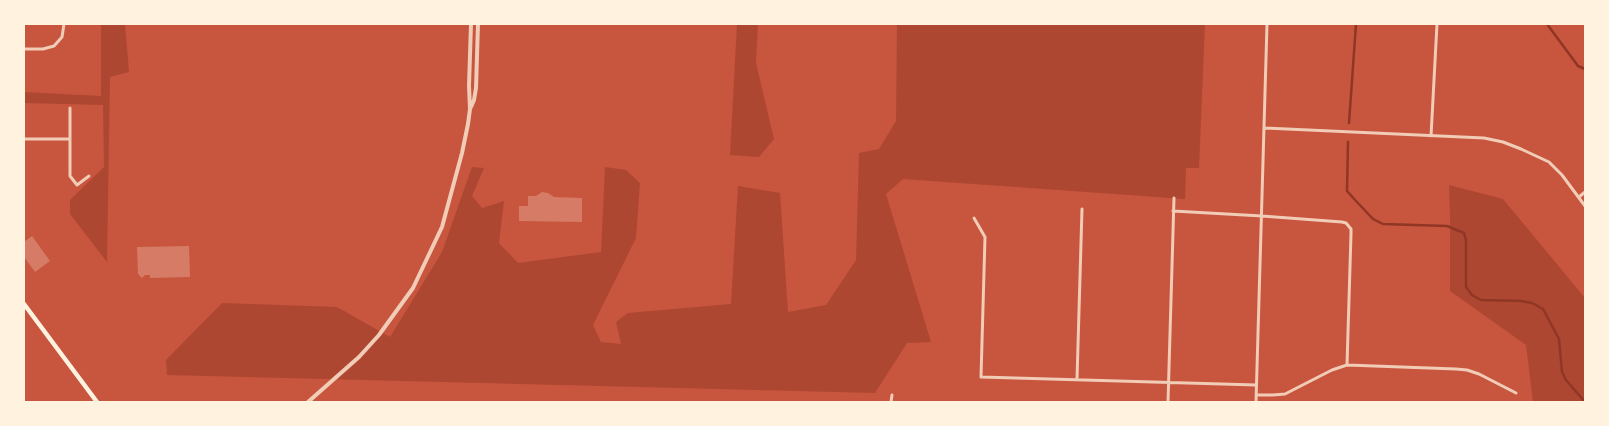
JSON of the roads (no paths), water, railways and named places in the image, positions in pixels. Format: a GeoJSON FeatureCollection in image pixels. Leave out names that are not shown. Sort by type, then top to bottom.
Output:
{"type":"FeatureCollection","features":[{"type":"Feature","properties":{"kind":"main road"},"geometry":{"type":"LineString","coordinates":[[24,304],[97,402]]}},
{"type":"Feature","properties":{"kind":"street"},"geometry":{"type":"LineString","coordinates":[[24,49],[43,49],[54,46],[62,37],[64,24]]}},
{"type":"Feature","properties":{"kind":"street"},"geometry":{"type":"LineString","coordinates":[[308,402],[359,357],[380,335],[413,288],[442,227],[462,153],[470,109],[471,24]]}},
{"type":"Feature","properties":{"kind":"street"},"geometry":{"type":"LineString","coordinates":[[470,109],[476,88],[478,24]]}},
{"type":"Feature","properties":{"kind":"street"},"geometry":{"type":"LineString","coordinates":[[1256,402],[1267,24]]}},
{"type":"Feature","properties":{"kind":"street"},"geometry":{"type":"LineString","coordinates":[[1432,136],[1437,24]]}},
{"type":"Feature","properties":{"kind":"street"},"geometry":{"type":"LineString","coordinates":[[70,108],[70,176],[77,185],[89,176]]}},
{"type":"Feature","properties":{"kind":"street"},"geometry":{"type":"LineString","coordinates":[[1265,128],[1484,138],[1521,149],[1548,162],[1562,175],[1585,206]]}},
{"type":"Feature","properties":{"kind":"street"},"geometry":{"type":"LineString","coordinates":[[24,139],[70,139]]}},
{"type":"Feature","properties":{"kind":"street"},"geometry":{"type":"LineString","coordinates":[[1578,197],[1585,192]]}},
{"type":"Feature","properties":{"kind":"street"},"geometry":{"type":"LineString","coordinates":[[1168,402],[1174,198]]}},
{"type":"Feature","properties":{"kind":"street"},"geometry":{"type":"LineString","coordinates":[[1077,379],[1082,209]]}},
{"type":"Feature","properties":{"kind":"street"},"geometry":{"type":"LineString","coordinates":[[1173,211],[1342,222],[1349,226],[1351,234],[1347,365]]}},
{"type":"Feature","properties":{"kind":"street"},"geometry":{"type":"LineString","coordinates":[[974,218],[985,238],[981,377],[1256,385]]}},
{"type":"Feature","properties":{"kind":"street"},"geometry":{"type":"LineString","coordinates":[[1256,395],[1285,394],[1332,370],[1347,365],[1462,369],[1479,374],[1516,393]]}},
{"type":"Feature","properties":{"kind":"street"},"geometry":{"type":"LineString","coordinates":[[892,395],[892,402]]}},
{"type":"Feature","properties":{"kind":"waterway"},"geometry":{"type":"LineString","coordinates":[[1349,123],[1356,24]]}},
{"type":"Feature","properties":{"kind":"waterway"},"geometry":{"type":"LineString","coordinates":[[1547,24],[1578,66],[1585,69]]}},
{"type":"Feature","properties":{"kind":"waterway"},"geometry":{"type":"LineString","coordinates":[[1348,142],[1347,191],[1356,201],[1373,219],[1383,224],[1447,226],[1464,233],[1466,240],[1466,287],[1472,295],[1481,300],[1521,301],[1532,303],[1543,309],[1559,339],[1562,372],[1566,380],[1585,402]]}}]}
